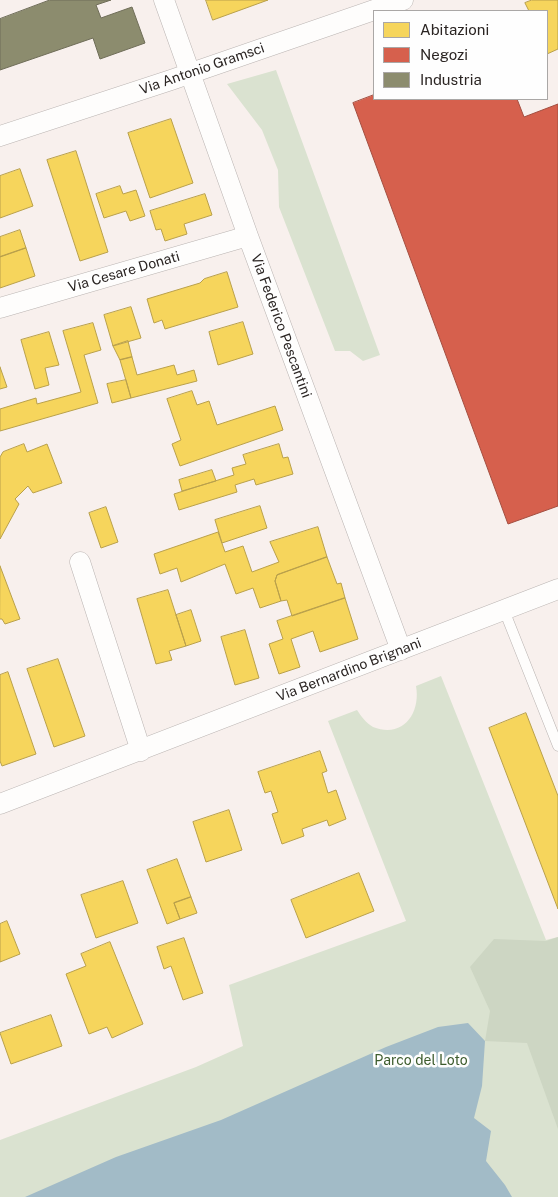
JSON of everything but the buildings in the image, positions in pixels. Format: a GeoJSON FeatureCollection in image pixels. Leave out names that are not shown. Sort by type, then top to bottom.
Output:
{"type":"FeatureCollection","features":[{"type":"Feature","properties":{"kind":"street","name":"Via Federico Pescantini"},"geometry":{"type":"LineString","coordinates":[[164,0],[248,236],[401,650]]}},
{"type":"Feature","properties":{"kind":"street","name":"Via Antonio Gramsci"},"geometry":{"type":"LineString","coordinates":[[374,10],[403,0]]}},
{"type":"Feature","properties":{"kind":"street","name":"Via Antonio Gramsci"},"geometry":{"type":"LineString","coordinates":[[0,136],[190,74],[373,10]]}},
{"type":"Feature","properties":{"kind":"street","name":"Via Cesare Donati"},"geometry":{"type":"LineString","coordinates":[[0,308],[248,236]]}},
{"type":"Feature","properties":{"kind":"street"},"geometry":{"type":"LineString","coordinates":[[80,562],[141,751]]}},
{"type":"Feature","properties":{"kind":"street","name":"Via Bernardino Brignani"},"geometry":{"type":"LineString","coordinates":[[0,804],[558,589]]}},
{"type":"Feature","properties":{"kind":"lane"},"geometry":{"type":"LineString","coordinates":[[504,610],[558,746]]}},
{"type":"Feature","properties":{"kind":"green space"},"geometry":{"type":"Polygon","coordinates":[[[276,70],[380,355],[363,361],[350,351],[335,351],[279,207],[278,170],[262,130],[227,84],[276,70]]]}},
{"type":"Feature","properties":{"kind":"green space","name":"Parco del Loto"},"geometry":{"type":"Polygon","coordinates":[[[441,676],[546,940],[558,937],[558,1197],[0,1197],[0,1140],[196,1067],[243,1046],[229,985],[406,921],[328,721],[357,710],[373,727],[384,730],[401,726],[413,714],[417,696],[416,686],[441,676]]]}},
{"type":"Feature","properties":{"kind":"green space"},"geometry":{"type":"Polygon","coordinates":[[[558,937],[558,1129],[527,1043],[485,1041],[490,1011],[470,967],[494,939],[546,941],[558,937]]]}},
{"type":"Feature","properties":{"kind":"water"},"geometry":{"type":"Polygon","coordinates":[[[468,1023],[485,1041],[482,1086],[474,1118],[491,1131],[486,1161],[512,1197],[25,1197],[116,1157],[221,1120],[386,1047],[438,1027],[468,1023]]]}}]}
